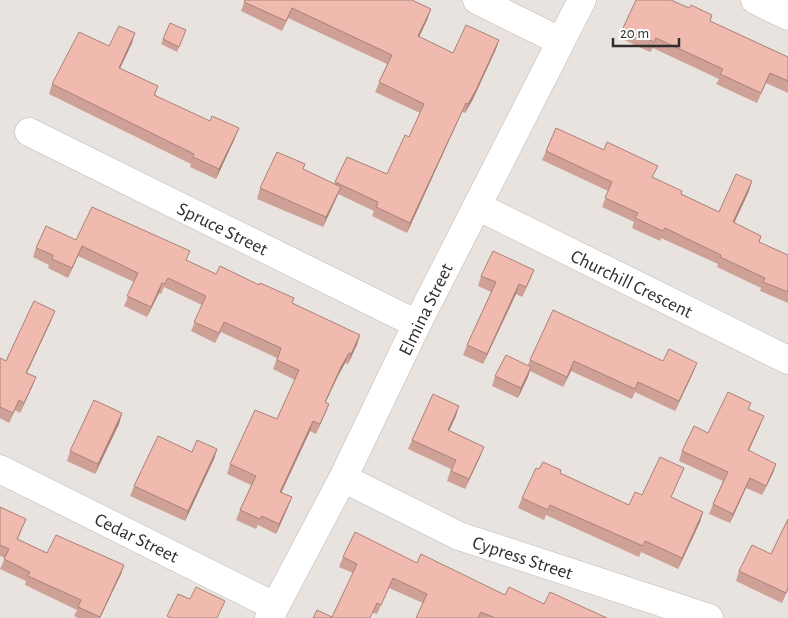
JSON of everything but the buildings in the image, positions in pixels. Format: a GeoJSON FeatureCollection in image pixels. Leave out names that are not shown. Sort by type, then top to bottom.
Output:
{"type":"FeatureCollection","features":[{"type":"Feature","properties":{"kind":"street"},"geometry":{"type":"LineString","coordinates":[[477,0],[560,41]]}},
{"type":"Feature","properties":{"kind":"street","name":"Elmina Street"},"geometry":{"type":"LineString","coordinates":[[272,612],[343,478],[476,206],[582,0]]}},
{"type":"Feature","properties":{"kind":"street"},"geometry":{"type":"LineString","coordinates":[[755,0],[788,16]]}},
{"type":"Feature","properties":{"kind":"street","name":"Spruce Street"},"geometry":{"type":"LineString","coordinates":[[29,132],[417,324]]}},
{"type":"Feature","properties":{"kind":"street","name":"Churchill Crescent"},"geometry":{"type":"LineString","coordinates":[[476,206],[788,360]]}},
{"type":"Feature","properties":{"kind":"street","name":"Cedar Street"},"geometry":{"type":"LineString","coordinates":[[0,469],[272,612]]}},
{"type":"Feature","properties":{"kind":"street","name":"Cypress Street"},"geometry":{"type":"LineString","coordinates":[[343,478],[459,536],[709,618]]}}]}
